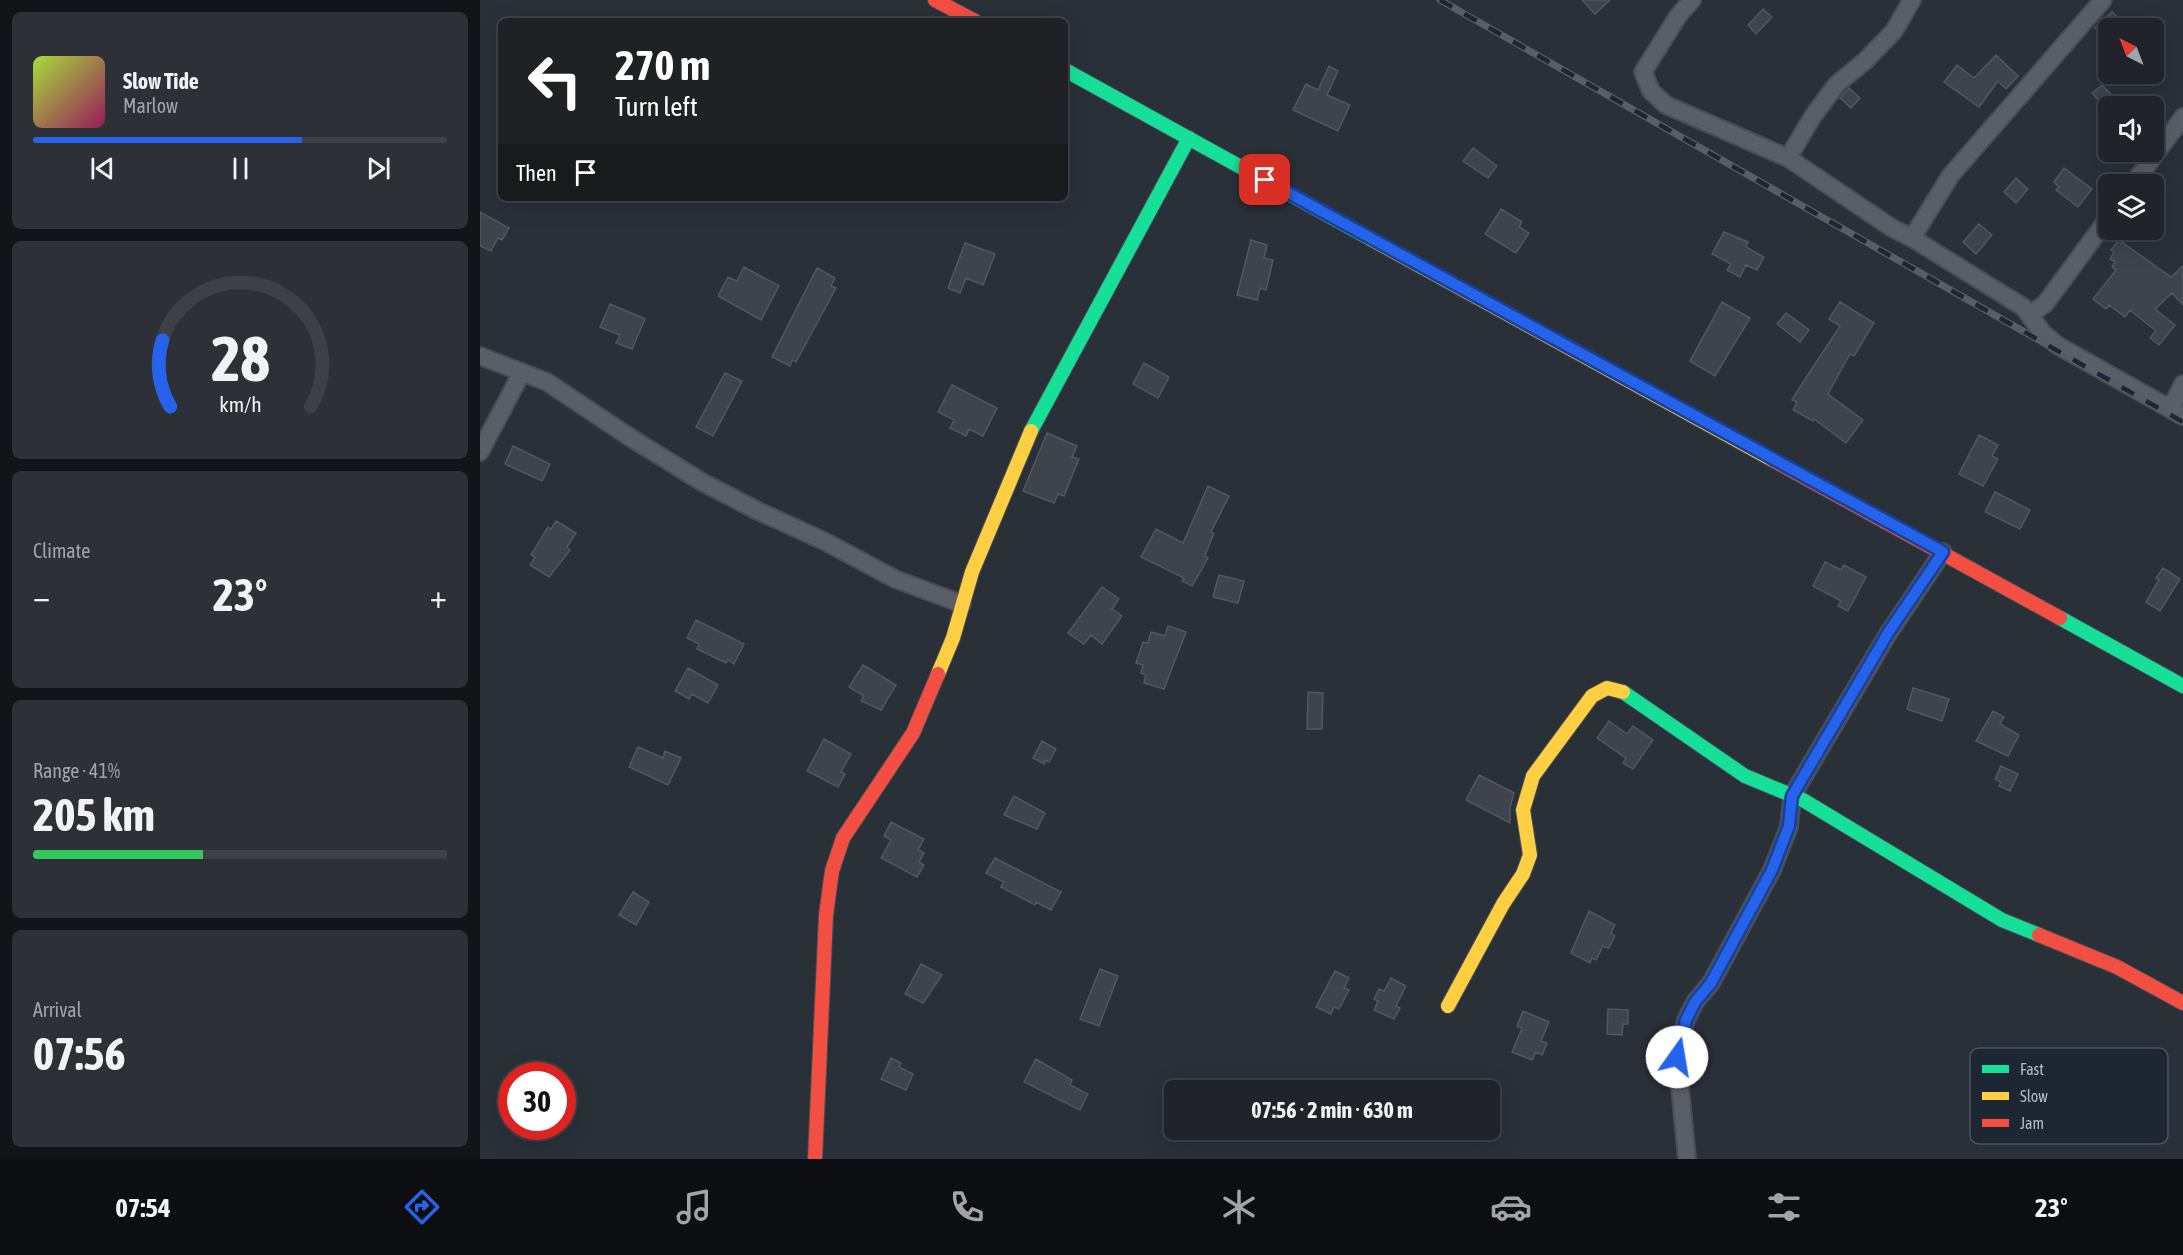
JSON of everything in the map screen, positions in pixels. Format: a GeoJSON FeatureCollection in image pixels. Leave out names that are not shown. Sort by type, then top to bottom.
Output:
{"type":"FeatureCollection","features":[{"type":"Feature","properties":{"kind":"street"},"geometry":{"type":"LineString","coordinates":[[935,0],[969,18]]}},
{"type":"Feature","properties":{"kind":"street"},"geometry":{"type":"LineString","coordinates":[[1692,0],[1642,72],[1644,81],[1666,105],[1788,158],[1892,228],[2007,296],[2030,314],[2043,333],[2057,345],[2177,413],[2183,384]]}},
{"type":"Feature","properties":{"kind":"street"},"geometry":{"type":"LineString","coordinates":[[1788,158],[1813,116],[1837,84],[1865,61],[1894,31],[1912,0]]}},
{"type":"Feature","properties":{"kind":"street"},"geometry":{"type":"LineString","coordinates":[[1912,238],[1951,175],[2103,0]]}},
{"type":"Feature","properties":{"kind":"street"},"geometry":{"type":"LineString","coordinates":[[1068,72],[2183,686]]}},
{"type":"Feature","properties":{"kind":"street"},"geometry":{"type":"LineString","coordinates":[[2140,174],[2183,117]]}},
{"type":"Feature","properties":{"kind":"street"},"geometry":{"type":"LineString","coordinates":[[814,1159],[823,1028],[826,915],[832,871],[843,838],[913,733],[953,638],[972,572],[992,529],[1037,415],[1189,138]]}},
{"type":"Feature","properties":{"kind":"street"},"geometry":{"type":"LineString","coordinates":[[2030,314],[2045,304],[2098,232]]}},
{"type":"Feature","properties":{"kind":"street"},"geometry":{"type":"LineString","coordinates":[[480,356],[547,382],[702,482],[895,579],[962,604]]}},
{"type":"Feature","properties":{"kind":"street"},"geometry":{"type":"LineString","coordinates":[[480,452],[522,372]]}},
{"type":"Feature","properties":{"kind":"street"},"geometry":{"type":"LineString","coordinates":[[1687,1159],[1677,1057],[1686,1020],[1695,1002],[1711,983],[1772,870],[1789,826],[1792,796],[1888,633],[1943,552]]}},
{"type":"Feature","properties":{"kind":"street"},"geometry":{"type":"LineString","coordinates":[[1448,1006],[1527,865],[1530,855],[1529,841],[1523,810],[1533,776],[1592,696],[1607,688],[1619,689],[1647,711],[1745,776],[1780,793],[1792,796],[2002,920],[2117,967],[2183,1004]]}},
{"type":"Feature","properties":{"kind":"building"},"geometry":{"type":"Polygon","coordinates":[[[1582,0],[1610,0],[1595,14],[1582,0]]]}},
{"type":"Feature","properties":{"kind":"building"},"geometry":{"type":"Polygon","coordinates":[[[1763,9],[1772,17],[1756,34],[1748,25],[1763,9]]]}},
{"type":"Feature","properties":{"kind":"building"},"geometry":{"type":"Polygon","coordinates":[[[2112,12],[2118,18],[2106,18],[2112,12]]]}},
{"type":"Feature","properties":{"kind":"building"},"geometry":{"type":"Polygon","coordinates":[[[1996,55],[2018,76],[2006,89],[1998,81],[1979,107],[1944,82],[1957,65],[1974,78],[1996,55]]]}},
{"type":"Feature","properties":{"kind":"building"},"geometry":{"type":"Polygon","coordinates":[[[1329,66],[1338,71],[1327,95],[1350,105],[1338,131],[1293,110],[1306,84],[1318,90],[1329,66]]]}},
{"type":"Feature","properties":{"kind":"building"},"geometry":{"type":"Polygon","coordinates":[[[2102,85],[2112,96],[2098,96],[2098,100],[2092,93],[2102,85]]]}},
{"type":"Feature","properties":{"kind":"building"},"geometry":{"type":"Polygon","coordinates":[[[1849,88],[1860,98],[1851,108],[1840,98],[1849,88]]]}},
{"type":"Feature","properties":{"kind":"building"},"geometry":{"type":"Polygon","coordinates":[[[1473,148],[1497,166],[1488,178],[1463,161],[1473,148]]]}},
{"type":"Feature","properties":{"kind":"building"},"geometry":{"type":"Polygon","coordinates":[[[2064,168],[2092,189],[2078,207],[2056,190],[2059,187],[2054,182],[2064,168]]]}},
{"type":"Feature","properties":{"kind":"building"},"geometry":{"type":"Polygon","coordinates":[[[2016,178],[2028,189],[2016,203],[2004,192],[2016,178]]]}},
{"type":"Feature","properties":{"kind":"building"},"geometry":{"type":"Polygon","coordinates":[[[1501,209],[1522,222],[1519,227],[1529,233],[1516,253],[1485,234],[1501,209]]]}},
{"type":"Feature","properties":{"kind":"building"},"geometry":{"type":"Polygon","coordinates":[[[480,212],[509,228],[502,240],[498,238],[491,251],[480,246],[480,212]]]}},
{"type":"Feature","properties":{"kind":"building"},"geometry":{"type":"Polygon","coordinates":[[[1979,224],[1992,235],[1976,254],[1963,242],[1979,224]]]}},
{"type":"Feature","properties":{"kind":"building"},"geometry":{"type":"Polygon","coordinates":[[[1724,232],[1748,242],[1746,247],[1764,257],[1757,270],[1746,265],[1740,277],[1727,270],[1731,264],[1712,254],[1724,232]]]}},
{"type":"Feature","properties":{"kind":"building"},"geometry":{"type":"Polygon","coordinates":[[[1251,240],[1267,245],[1264,258],[1273,260],[1266,290],[1260,288],[1257,300],[1237,295],[1251,240]]]}},
{"type":"Feature","properties":{"kind":"building"},"geometry":{"type":"Polygon","coordinates":[[[2119,240],[2171,277],[2183,266],[2183,305],[2172,293],[2155,309],[2175,325],[2159,345],[2150,338],[2156,331],[2130,310],[2125,317],[2109,305],[2106,309],[2093,299],[2116,270],[2112,267],[2115,262],[2110,259],[2114,252],[2111,250],[2119,240]]]}},
{"type":"Feature","properties":{"kind":"building"},"geometry":{"type":"Polygon","coordinates":[[[965,243],[995,254],[983,285],[966,278],[960,293],[948,288],[965,243]]]}},
{"type":"Feature","properties":{"kind":"building"},"geometry":{"type":"Polygon","coordinates":[[[744,267],[779,286],[761,320],[718,296],[728,277],[737,281],[744,267]]]}},
{"type":"Feature","properties":{"kind":"building"},"geometry":{"type":"Polygon","coordinates":[[[817,268],[835,278],[831,286],[836,288],[796,362],[792,360],[790,366],[772,357],[817,268]]]}},
{"type":"Feature","properties":{"kind":"building"},"geometry":{"type":"Polygon","coordinates":[[[1722,302],[1750,318],[1715,376],[1690,361],[1722,302]]]}},
{"type":"Feature","properties":{"kind":"building"},"geometry":{"type":"Polygon","coordinates":[[[1840,302],[1874,323],[1854,356],[1850,354],[1828,394],[1863,420],[1846,443],[1814,419],[1813,421],[1793,410],[1797,402],[1792,400],[1840,326],[1829,319],[1840,302]]]}},
{"type":"Feature","properties":{"kind":"building"},"geometry":{"type":"Polygon","coordinates":[[[610,304],[645,319],[632,349],[616,343],[620,335],[600,327],[610,304]]]}},
{"type":"Feature","properties":{"kind":"building"},"geometry":{"type":"Polygon","coordinates":[[[1786,313],[1809,330],[1800,342],[1777,324],[1786,313]]]}},
{"type":"Feature","properties":{"kind":"building"},"geometry":{"type":"Polygon","coordinates":[[[1144,363],[1169,377],[1158,398],[1133,384],[1144,363]]]}},
{"type":"Feature","properties":{"kind":"building"},"geometry":{"type":"Polygon","coordinates":[[[725,373],[742,381],[713,436],[696,427],[725,373]]]}},
{"type":"Feature","properties":{"kind":"building"},"geometry":{"type":"Polygon","coordinates":[[[952,385],[997,408],[983,436],[969,429],[966,436],[950,428],[954,420],[938,412],[952,385]]]}},
{"type":"Feature","properties":{"kind":"building"},"geometry":{"type":"Polygon","coordinates":[[[1047,433],[1077,446],[1072,457],[1079,459],[1064,496],[1058,494],[1054,503],[1023,491],[1047,433]]]}},
{"type":"Feature","properties":{"kind":"building"},"geometry":{"type":"Polygon","coordinates":[[[1979,435],[1998,445],[1992,456],[1998,459],[1983,486],[1959,474],[1979,435]]]}},
{"type":"Feature","properties":{"kind":"building"},"geometry":{"type":"Polygon","coordinates":[[[513,446],[550,464],[542,481],[505,464],[513,446]]]}},
{"type":"Feature","properties":{"kind":"building"},"geometry":{"type":"Polygon","coordinates":[[[1208,486],[1229,496],[1211,532],[1214,533],[1205,556],[1208,558],[1192,586],[1182,581],[1184,578],[1141,557],[1156,529],[1183,543],[1208,486]]]}},
{"type":"Feature","properties":{"kind":"building"},"geometry":{"type":"Polygon","coordinates":[[[1995,492],[2030,510],[2020,529],[1985,512],[1995,492]]]}},
{"type":"Feature","properties":{"kind":"building"},"geometry":{"type":"Polygon","coordinates":[[[556,521],[576,533],[567,547],[570,550],[549,577],[530,565],[535,557],[531,555],[548,527],[551,529],[556,521]]]}},
{"type":"Feature","properties":{"kind":"building"},"geometry":{"type":"Polygon","coordinates":[[[1825,562],[1841,570],[1844,565],[1866,577],[1848,611],[1838,606],[1841,601],[1813,586],[1825,562]]]}},
{"type":"Feature","properties":{"kind":"building"},"geometry":{"type":"Polygon","coordinates":[[[2163,568],[2180,579],[2160,611],[2146,602],[2163,568]]]}},
{"type":"Feature","properties":{"kind":"building"},"geometry":{"type":"Polygon","coordinates":[[[1219,575],[1244,581],[1238,603],[1213,597],[1219,575]]]}},
{"type":"Feature","properties":{"kind":"building"},"geometry":{"type":"Polygon","coordinates":[[[1102,587],[1119,599],[1112,609],[1122,616],[1102,644],[1091,635],[1084,644],[1068,633],[1102,587]]]}},
{"type":"Feature","properties":{"kind":"building"},"geometry":{"type":"Polygon","coordinates":[[[696,620],[744,644],[734,664],[728,660],[726,663],[697,649],[699,644],[687,638],[696,620]]]}},
{"type":"Feature","properties":{"kind":"building"},"geometry":{"type":"Polygon","coordinates":[[[1168,626],[1186,632],[1164,689],[1144,683],[1146,675],[1141,673],[1143,665],[1136,663],[1143,642],[1148,643],[1151,632],[1165,636],[1168,626]]]}},
{"type":"Feature","properties":{"kind":"building"},"geometry":{"type":"Polygon","coordinates":[[[863,665],[896,685],[881,710],[861,701],[864,696],[849,687],[863,665]]]}},
{"type":"Feature","properties":{"kind":"building"},"geometry":{"type":"Polygon","coordinates":[[[688,668],[718,685],[708,703],[692,694],[689,699],[675,691],[688,668]]]}},
{"type":"Feature","properties":{"kind":"building"},"geometry":{"type":"Polygon","coordinates":[[[1913,688],[1949,699],[1942,721],[1907,709],[1913,688]]]}},
{"type":"Feature","properties":{"kind":"building"},"geometry":{"type":"Polygon","coordinates":[[[1308,692],[1323,693],[1322,729],[1307,729],[1308,692]]]}},
{"type":"Feature","properties":{"kind":"building"},"geometry":{"type":"Polygon","coordinates":[[[1993,711],[2004,717],[2000,724],[2019,735],[2008,756],[1976,741],[1993,711]]]}},
{"type":"Feature","properties":{"kind":"building"},"geometry":{"type":"Polygon","coordinates":[[[1609,721],[1627,734],[1633,726],[1653,740],[1633,769],[1623,763],[1626,758],[1597,738],[1609,721]]]}},
{"type":"Feature","properties":{"kind":"building"},"geometry":{"type":"Polygon","coordinates":[[[824,739],[851,754],[841,772],[845,774],[838,787],[807,771],[824,739]]]}},
{"type":"Feature","properties":{"kind":"building"},"geometry":{"type":"Polygon","coordinates":[[[1042,741],[1056,749],[1049,762],[1045,760],[1044,764],[1033,758],[1042,741]]]}},
{"type":"Feature","properties":{"kind":"building"},"geometry":{"type":"Polygon","coordinates":[[[638,747],[663,758],[665,751],[681,758],[668,785],[629,767],[638,747]]]}},
{"type":"Feature","properties":{"kind":"building"},"geometry":{"type":"Polygon","coordinates":[[[2001,766],[2018,774],[2010,791],[1999,786],[2001,782],[1995,779],[2001,766]]]}},
{"type":"Feature","properties":{"kind":"building"},"geometry":{"type":"Polygon","coordinates":[[[1479,775],[1514,793],[1510,807],[1510,823],[1466,800],[1479,775]]]}},
{"type":"Feature","properties":{"kind":"building"},"geometry":{"type":"Polygon","coordinates":[[[1014,796],[1045,813],[1037,829],[1004,815],[1014,796]]]}},
{"type":"Feature","properties":{"kind":"building"},"geometry":{"type":"Polygon","coordinates":[[[891,822],[924,839],[918,850],[924,853],[919,862],[924,865],[917,877],[881,858],[891,840],[884,836],[891,822]]]}},
{"type":"Feature","properties":{"kind":"building"},"geometry":{"type":"Polygon","coordinates":[[[995,858],[1061,892],[1051,910],[1036,902],[1035,905],[1001,887],[1004,882],[986,873],[995,858]]]}},
{"type":"Feature","properties":{"kind":"building"},"geometry":{"type":"Polygon","coordinates":[[[633,892],[649,902],[636,925],[619,915],[633,892]]]}},
{"type":"Feature","properties":{"kind":"building"},"geometry":{"type":"Polygon","coordinates":[[[1589,911],[1615,925],[1611,933],[1615,936],[1609,948],[1603,946],[1596,960],[1592,958],[1590,963],[1571,953],[1589,911]]]}},
{"type":"Feature","properties":{"kind":"building"},"geometry":{"type":"Polygon","coordinates":[[[921,964],[942,975],[923,1003],[905,994],[921,964]]]}},
{"type":"Feature","properties":{"kind":"building"},"geometry":{"type":"Polygon","coordinates":[[[1100,969],[1118,976],[1099,1026],[1080,1019],[1100,969]]]}},
{"type":"Feature","properties":{"kind":"building"},"geometry":{"type":"Polygon","coordinates":[[[1335,971],[1349,978],[1344,988],[1349,990],[1339,1009],[1334,1007],[1331,1014],[1316,1007],[1335,971]]]}},
{"type":"Feature","properties":{"kind":"building"},"geometry":{"type":"Polygon","coordinates":[[[1391,978],[1406,986],[1396,1006],[1400,1008],[1394,1019],[1374,1010],[1378,1001],[1374,999],[1379,989],[1384,991],[1391,978]]]}},
{"type":"Feature","properties":{"kind":"building"},"geometry":{"type":"Polygon","coordinates":[[[1608,1009],[1628,1010],[1628,1024],[1623,1024],[1622,1035],[1607,1034],[1608,1009]]]}},
{"type":"Feature","properties":{"kind":"building"},"geometry":{"type":"Polygon","coordinates":[[[1523,1011],[1549,1022],[1541,1041],[1547,1043],[1542,1055],[1536,1052],[1532,1060],[1512,1052],[1522,1028],[1517,1026],[1523,1011]]]}},
{"type":"Feature","properties":{"kind":"building"},"geometry":{"type":"Polygon","coordinates":[[[891,1058],[901,1063],[899,1067],[913,1074],[906,1090],[881,1079],[891,1058]]]}},
{"type":"Feature","properties":{"kind":"building"},"geometry":{"type":"Polygon","coordinates":[[[1036,1059],[1072,1080],[1070,1085],[1088,1094],[1080,1110],[1024,1082],[1036,1059]]]}},
{"type":"Feature","properties":{"kind":"railway"},"geometry":{"type":"LineString","coordinates":[[1440,0],[2183,422]]}},
{"type":"Feature","properties":{"kind":"traffic: fast"},"geometry":{"type":"LineString","coordinates":[[1068,72],[1371,239]]}},
{"type":"Feature","properties":{"kind":"traffic: fast"},"geometry":{"type":"LineString","coordinates":[[1031,431],[1189,138]]}},
{"type":"Feature","properties":{"kind":"traffic: fast"},"geometry":{"type":"LineString","coordinates":[[2060,618],[2183,686]]}},
{"type":"Feature","properties":{"kind":"traffic: fast"},"geometry":{"type":"LineString","coordinates":[[1623,692],[1745,776],[1803,800],[2002,920],[2039,935]]}},
{"type":"Feature","properties":{"kind":"traffic: slow"},"geometry":{"type":"LineString","coordinates":[[1371,239],[1771,459]]}},
{"type":"Feature","properties":{"kind":"traffic: slow"},"geometry":{"type":"LineString","coordinates":[[938,674],[953,638],[972,572],[1031,431]]}},
{"type":"Feature","properties":{"kind":"traffic: slow"},"geometry":{"type":"LineString","coordinates":[[1448,1006],[1503,904],[1523,874],[1530,855],[1523,810],[1533,776],[1592,696],[1607,688],[1623,692]]}},
{"type":"Feature","properties":{"kind":"traffic: jam"},"geometry":{"type":"LineString","coordinates":[[935,0],[969,18]]}},
{"type":"Feature","properties":{"kind":"traffic: jam"},"geometry":{"type":"LineString","coordinates":[[1771,459],[2060,618]]}},
{"type":"Feature","properties":{"kind":"traffic: jam"},"geometry":{"type":"LineString","coordinates":[[815,1159],[826,915],[832,871],[843,838],[913,733],[938,674]]}},
{"type":"Feature","properties":{"kind":"traffic: jam"},"geometry":{"type":"LineString","coordinates":[[2039,935],[2117,967],[2183,1003]]}},
{"type":"Feature","properties":{"kind":"route"},"geometry":{"type":"LineString","coordinates":[[1265,180],[1762,455],[1943,552],[1888,633],[1792,796],[1789,826],[1772,870],[1711,983],[1695,1002],[1686,1020],[1677,1057]]}}]}
